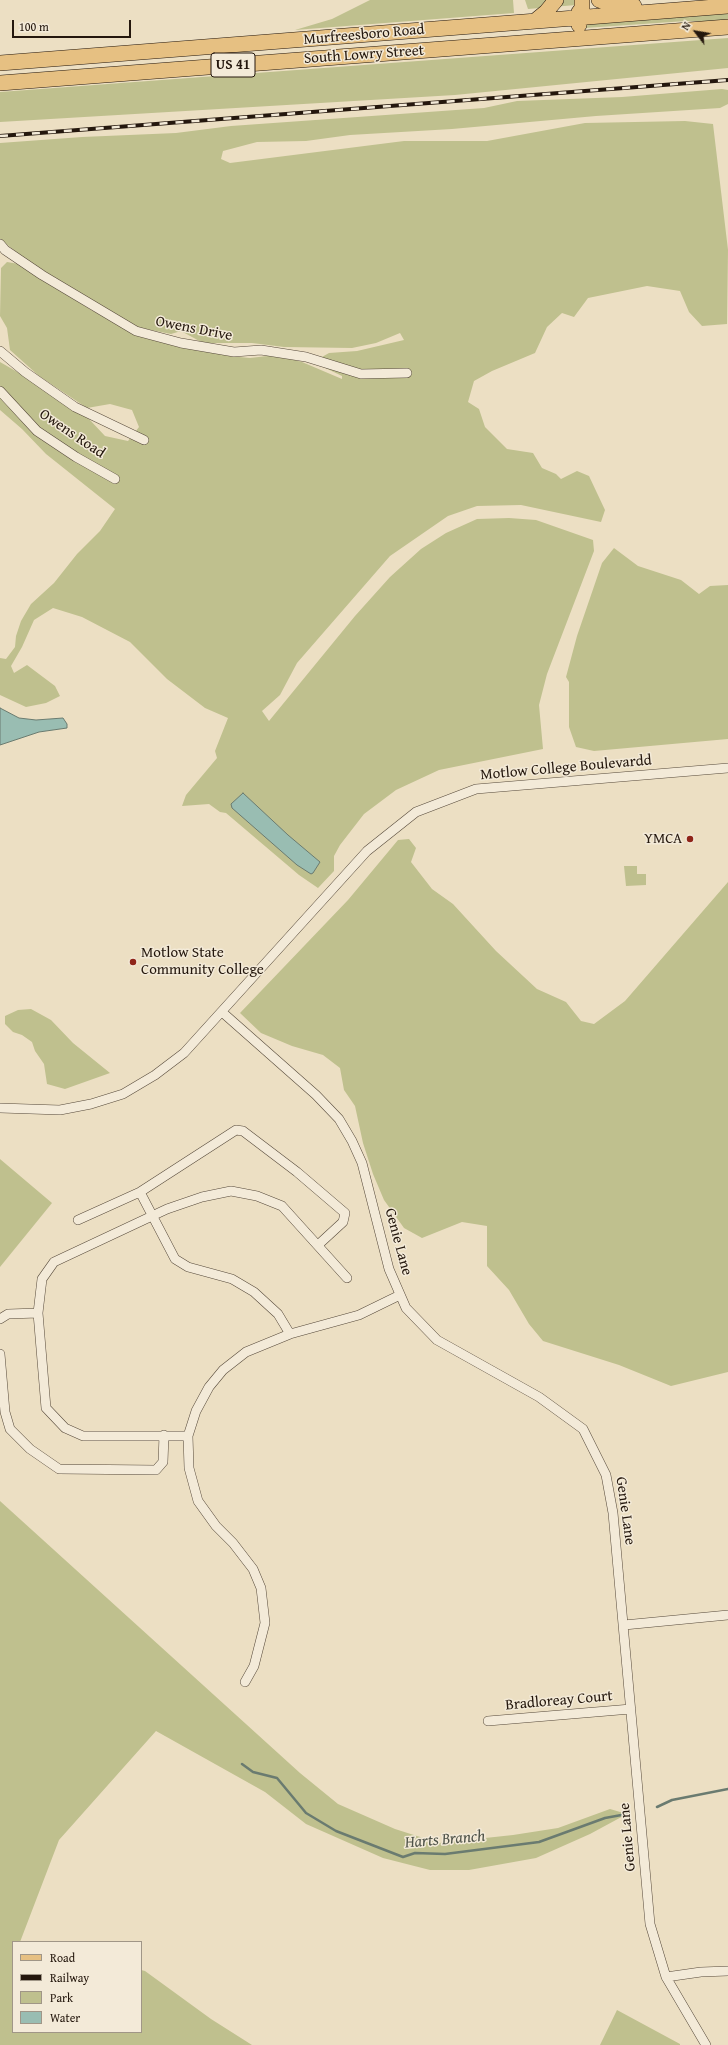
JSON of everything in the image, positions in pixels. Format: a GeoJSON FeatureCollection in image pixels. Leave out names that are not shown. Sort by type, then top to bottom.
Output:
{"type":"FeatureCollection","features":[{"type":"Feature","properties":{"kind":"main road"},"geometry":{"type":"LineString","coordinates":[[534,21],[546,12],[556,0]]}},
{"type":"Feature","properties":{"kind":"main road"},"geometry":{"type":"LineString","coordinates":[[599,0],[616,5],[648,7],[673,6],[688,9]]}},
{"type":"Feature","properties":{"kind":"main road","name":"Murfreesboro Road"},"geometry":{"type":"LineString","coordinates":[[0,63],[534,21],[578,7],[688,9],[728,6]]}},
{"type":"Feature","properties":{"kind":"main road"},"geometry":{"type":"LineString","coordinates":[[578,7],[580,38]]}},
{"type":"Feature","properties":{"kind":"main road","name":"South Lowry Street"},"geometry":{"type":"LineString","coordinates":[[0,83],[728,27]]}},
{"type":"Feature","properties":{"kind":"street","name":"Owens Drive"},"geometry":{"type":"LineString","coordinates":[[0,244],[5,250],[42,275],[136,331],[181,344],[234,352],[261,350],[306,357],[361,374],[406,373]]}},
{"type":"Feature","properties":{"kind":"street"},"geometry":{"type":"LineString","coordinates":[[0,351],[25,372],[75,408],[144,440]]}},
{"type":"Feature","properties":{"kind":"street","name":"Owens Road"},"geometry":{"type":"LineString","coordinates":[[0,391],[37,431],[76,457],[114,479]]}},
{"type":"Feature","properties":{"kind":"street","name":"Motlow College Boulevardd"},"geometry":{"type":"LineString","coordinates":[[0,1108],[60,1110],[91,1104],[123,1094],[155,1075],[184,1053],[367,851],[416,812],[476,789],[728,768]]}},
{"type":"Feature","properties":{"kind":"street","name":"Genie Lane"},"geometry":{"type":"LineString","coordinates":[[222,1012],[316,1095],[339,1119],[352,1140],[362,1163],[389,1269],[406,1308],[437,1340],[539,1398],[583,1429],[606,1475],[613,1513],[624,1625],[650,1924],[666,1977],[706,2045]]}},
{"type":"Feature","properties":{"kind":"street"},"geometry":{"type":"LineString","coordinates":[[78,1220],[140,1192],[236,1130],[243,1131],[297,1172],[345,1213],[343,1222],[318,1245]]}},
{"type":"Feature","properties":{"kind":"street"},"geometry":{"type":"LineString","coordinates":[[188,1436],[83,1436],[65,1428],[46,1408],[38,1313],[42,1279],[54,1262],[153,1216],[202,1197],[231,1191],[257,1196],[282,1206],[347,1278]]}},
{"type":"Feature","properties":{"kind":"street"},"geometry":{"type":"LineString","coordinates":[[140,1192],[175,1259],[188,1267],[232,1279],[254,1292],[278,1314],[290,1334]]}},
{"type":"Feature","properties":{"kind":"street"},"geometry":{"type":"LineString","coordinates":[[246,1682],[254,1666],[265,1623],[261,1588],[253,1569],[233,1543],[216,1526],[198,1501],[189,1468],[188,1436],[196,1411],[209,1387],[223,1370],[246,1352],[290,1334],[359,1315],[400,1295]]}},
{"type":"Feature","properties":{"kind":"street"},"geometry":{"type":"LineString","coordinates":[[0,1319],[8,1314],[38,1313]]}},
{"type":"Feature","properties":{"kind":"street"},"geometry":{"type":"LineString","coordinates":[[0,1354],[5,1412],[10,1429],[30,1449],[59,1469],[156,1470],[163,1462],[164,1435]]}},
{"type":"Feature","properties":{"kind":"street"},"geometry":{"type":"LineString","coordinates":[[624,1625],[728,1615]]}},
{"type":"Feature","properties":{"kind":"street","name":"Bradloreay Court"},"geometry":{"type":"LineString","coordinates":[[488,1721],[631,1709]]}},
{"type":"Feature","properties":{"kind":"street"},"geometry":{"type":"LineString","coordinates":[[666,1977],[701,1972],[728,1971]]}},
{"type":"Feature","properties":{"kind":"green space"},"geometry":{"type":"Polygon","coordinates":[[[370,0],[513,0],[514,13],[295,30],[332,19],[370,0]]]}},
{"type":"Feature","properties":{"kind":"green space"},"geometry":{"type":"Polygon","coordinates":[[[525,0],[578,0],[576,5],[528,9],[525,0]]]}},
{"type":"Feature","properties":{"kind":"green space"},"geometry":{"type":"Polygon","coordinates":[[[728,11],[728,22],[686,21],[585,28],[586,22],[728,11]]]}},
{"type":"Feature","properties":{"kind":"green space"},"geometry":{"type":"Polygon","coordinates":[[[728,38],[728,68],[455,95],[0,122],[0,92],[728,38]]]}},
{"type":"Feature","properties":{"kind":"green space"},"geometry":{"type":"Polygon","coordinates":[[[722,89],[728,90],[728,104],[720,108],[596,116],[452,129],[350,135],[306,141],[257,142],[223,151],[221,159],[230,163],[404,141],[487,141],[585,123],[685,121],[713,124],[728,250],[727,324],[702,326],[689,312],[680,291],[647,286],[588,298],[574,317],[562,313],[547,327],[535,353],[492,371],[474,381],[468,402],[479,409],[485,427],[507,449],[533,453],[542,468],[556,474],[561,479],[577,471],[589,476],[605,510],[601,522],[521,505],[477,506],[448,516],[390,556],[297,663],[280,695],[262,711],[269,721],[355,616],[390,577],[421,549],[446,533],[477,519],[509,518],[536,520],[593,540],[594,551],[547,674],[539,705],[543,749],[439,770],[396,790],[364,814],[340,845],[334,856],[334,871],[318,888],[299,875],[226,813],[220,812],[209,804],[182,806],[186,795],[217,758],[215,751],[228,718],[205,708],[167,679],[130,642],[82,617],[53,608],[34,620],[22,647],[11,666],[14,673],[27,665],[55,686],[60,696],[46,703],[26,707],[0,695],[0,658],[6,659],[15,647],[16,636],[21,621],[31,604],[54,583],[77,554],[100,531],[115,509],[46,454],[22,429],[0,410],[0,362],[33,381],[89,419],[105,436],[128,441],[139,427],[132,410],[110,404],[87,408],[39,376],[10,350],[7,328],[0,316],[1,268],[7,262],[19,264],[91,310],[137,333],[229,356],[250,358],[276,355],[302,362],[342,379],[342,376],[313,362],[329,353],[357,351],[404,340],[400,333],[376,343],[352,348],[284,347],[252,343],[203,343],[181,331],[171,334],[136,327],[35,267],[0,239],[0,143],[82,137],[176,133],[231,126],[484,108],[517,101],[622,97],[722,89]]]}},
{"type":"Feature","properties":{"kind":"green space"},"geometry":{"type":"Polygon","coordinates":[[[614,548],[638,566],[681,580],[699,594],[710,586],[728,585],[728,739],[594,751],[576,747],[569,727],[569,682],[566,677],[577,636],[602,563],[614,548]]]}},
{"type":"Feature","properties":{"kind":"green space"},"geometry":{"type":"Polygon","coordinates":[[[409,839],[416,848],[411,862],[432,889],[453,904],[496,951],[537,989],[566,1002],[581,1021],[594,1024],[625,1001],[728,882],[728,1372],[671,1386],[619,1365],[543,1341],[529,1324],[509,1290],[487,1266],[487,1226],[462,1222],[422,1238],[404,1228],[384,1200],[373,1174],[363,1143],[355,1106],[344,1090],[340,1068],[323,1055],[292,1046],[261,1033],[240,1013],[348,900],[398,840],[409,839]]]}},
{"type":"Feature","properties":{"kind":"green space"},"geometry":{"type":"Polygon","coordinates":[[[624,866],[637,866],[637,874],[646,874],[646,885],[626,886],[624,866]]]}},
{"type":"Feature","properties":{"kind":"green space"},"geometry":{"type":"Polygon","coordinates":[[[31,1009],[51,1020],[73,1043],[110,1073],[65,1089],[47,1084],[44,1064],[35,1051],[32,1042],[22,1035],[13,1032],[5,1024],[5,1016],[18,1010],[31,1009]]]}},
{"type":"Feature","properties":{"kind":"green space"},"geometry":{"type":"Polygon","coordinates":[[[0,1159],[52,1203],[0,1267],[0,1159]]]}},
{"type":"Feature","properties":{"kind":"green space"},"geometry":{"type":"Polygon","coordinates":[[[0,1501],[300,1773],[338,1804],[395,1829],[439,1843],[513,1835],[558,1828],[610,1809],[627,1814],[590,1834],[536,1858],[469,1870],[430,1870],[383,1858],[306,1824],[265,1792],[156,1731],[59,1840],[20,1941],[12,1941],[12,2033],[142,2033],[142,1970],[211,2019],[252,2045],[0,2045],[0,1501]]]}},
{"type":"Feature","properties":{"kind":"green space"},"geometry":{"type":"Polygon","coordinates":[[[617,2010],[680,2044],[680,2045],[600,2045],[617,2010]]]}},
{"type":"Feature","properties":{"kind":"water"},"geometry":{"type":"Polygon","coordinates":[[[0,708],[19,718],[36,720],[63,718],[67,724],[67,728],[39,732],[0,745],[0,708]]]}},
{"type":"Feature","properties":{"kind":"water"},"geometry":{"type":"Polygon","coordinates":[[[243,793],[288,835],[320,862],[313,873],[311,874],[297,865],[232,808],[231,804],[243,793]]]}},
{"type":"Feature","properties":{"kind":"waterway","name":"Harts Branch"},"geometry":{"type":"LineString","coordinates":[[242,1764],[253,1772],[277,1778],[306,1813],[336,1831],[403,1857],[415,1853],[445,1854],[539,1842],[605,1818],[627,1814]]}},
{"type":"Feature","properties":{"kind":"waterway","name":"Harts Branch"},"geometry":{"type":"LineString","coordinates":[[657,1807],[672,1800],[728,1789]]}},
{"type":"Feature","properties":{"kind":"railway"},"geometry":{"type":"LineString","coordinates":[[0,136],[728,80]]}},
{"type":"Feature","properties":{"kind":"place","name":"YMCA"},"geometry":{"type":"Point","coordinates":[690,839]}},
{"type":"Feature","properties":{"kind":"place","name":"Motlow State Community College"},"geometry":{"type":"Point","coordinates":[133,962]}}]}
